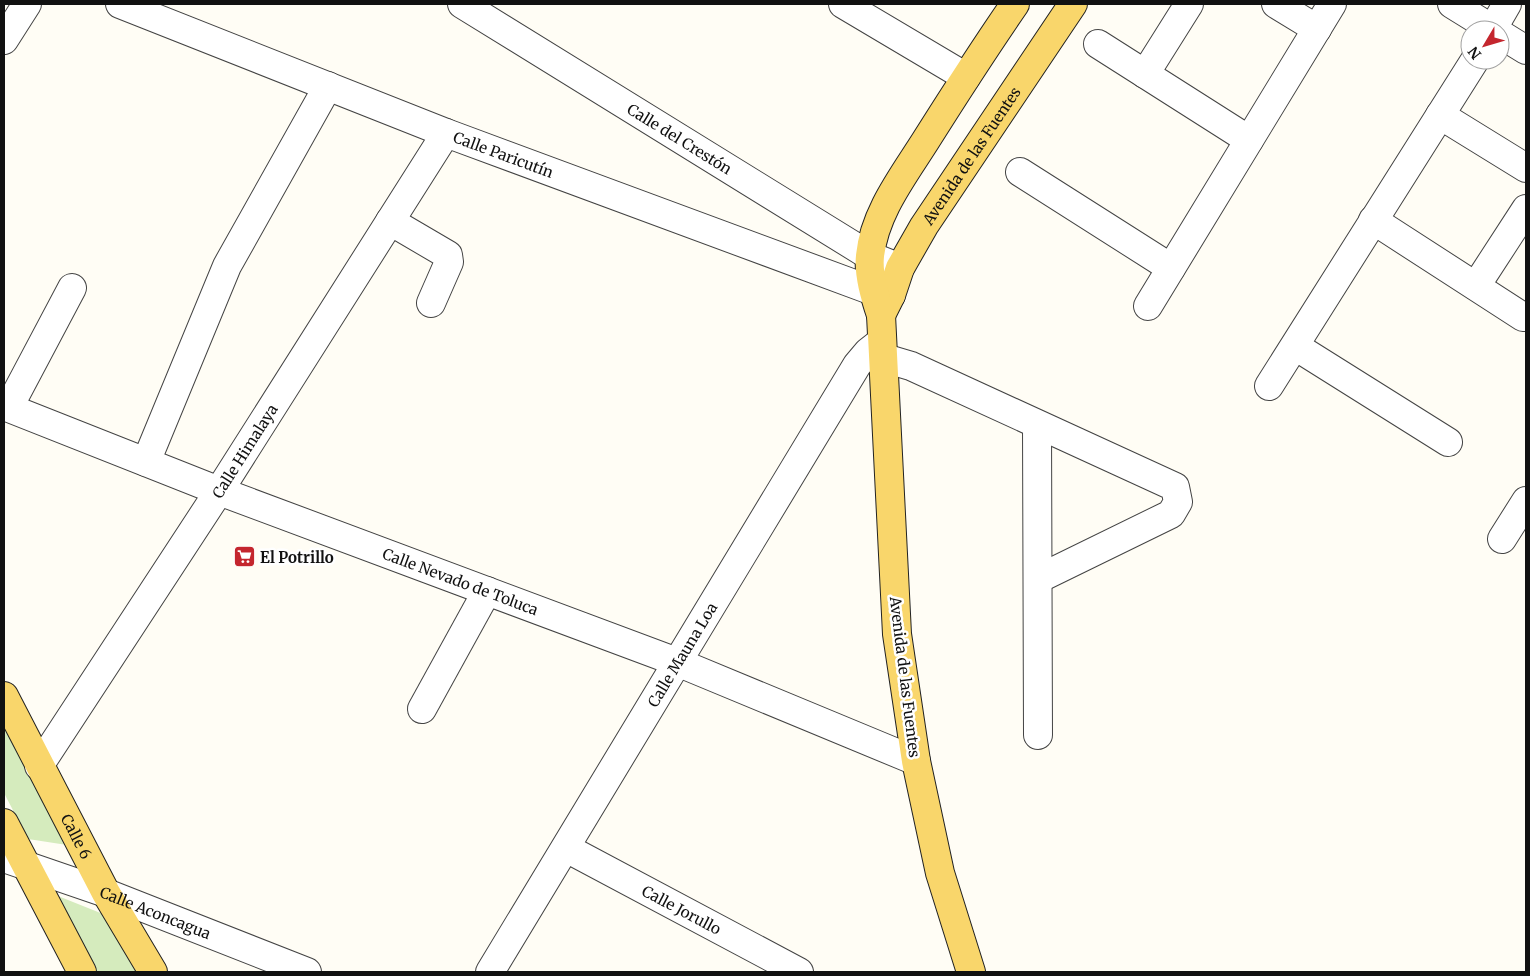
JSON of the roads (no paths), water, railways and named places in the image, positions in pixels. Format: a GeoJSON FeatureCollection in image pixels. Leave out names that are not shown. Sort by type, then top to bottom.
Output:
{"type":"FeatureCollection","features":[{"type":"Feature","properties":{"kind":"main road","name":"Avenida de las Fuentes"},"geometry":{"type":"LineString","coordinates":[[971,972],[940,873],[916,761],[897,634],[882,320],[870,256],[877,228],[890,198],[1014,4]]}},
{"type":"Feature","properties":{"kind":"main road","name":"Avenida de las Fuentes"},"geometry":{"type":"LineString","coordinates":[[882,320],[900,268],[924,226],[1073,4]]}},
{"type":"Feature","properties":{"kind":"main road","name":"Calle 6"},"geometry":{"type":"LineString","coordinates":[[4,696],[40,766],[96,890],[153,972]]}},
{"type":"Feature","properties":{"kind":"main road"},"geometry":{"type":"LineString","coordinates":[[4,823],[24,865],[82,972]]}},
{"type":"Feature","properties":{"kind":"street"},"geometry":{"type":"LineString","coordinates":[[4,40],[27,4]]}},
{"type":"Feature","properties":{"kind":"street","name":"Calle Paricutín"},"geometry":{"type":"LineString","coordinates":[[120,4],[446,133],[882,320],[911,366],[1036,425],[1175,487],[1178,502],[1171,514],[1038,579]]}},
{"type":"Feature","properties":{"kind":"street","name":"Calle del Crestón"},"geometry":{"type":"LineString","coordinates":[[462,4],[870,256],[900,268]]}},
{"type":"Feature","properties":{"kind":"street"},"geometry":{"type":"LineString","coordinates":[[843,4],[966,77]]}},
{"type":"Feature","properties":{"kind":"street"},"geometry":{"type":"LineString","coordinates":[[1145,74],[1190,4]]}},
{"type":"Feature","properties":{"kind":"street"},"geometry":{"type":"LineString","coordinates":[[1276,4],[1317,29]]}},
{"type":"Feature","properties":{"kind":"street"},"geometry":{"type":"LineString","coordinates":[[1148,306],[1332,4]]}},
{"type":"Feature","properties":{"kind":"street"},"geometry":{"type":"LineString","coordinates":[[1452,4],[1477,20]]}},
{"type":"Feature","properties":{"kind":"street"},"geometry":{"type":"LineString","coordinates":[[1500,20],[1507,4]]}},
{"type":"Feature","properties":{"kind":"street"},"geometry":{"type":"LineString","coordinates":[[1521,4],[1526,7]]}},
{"type":"Feature","properties":{"kind":"street"},"geometry":{"type":"LineString","coordinates":[[1510,40],[1526,50]]}},
{"type":"Feature","properties":{"kind":"street"},"geometry":{"type":"LineString","coordinates":[[1098,44],[1249,140]]}},
{"type":"Feature","properties":{"kind":"street"},"geometry":{"type":"LineString","coordinates":[[1269,386],[1469,70]]}},
{"type":"Feature","properties":{"kind":"street"},"geometry":{"type":"LineString","coordinates":[[146,462],[228,266],[328,86]]}},
{"type":"Feature","properties":{"kind":"street"},"geometry":{"type":"LineString","coordinates":[[1440,115],[1526,168]]}},
{"type":"Feature","properties":{"kind":"street","name":"Calle Himalaya"},"geometry":{"type":"LineString","coordinates":[[40,766],[219,491],[446,133]]}},
{"type":"Feature","properties":{"kind":"street"},"geometry":{"type":"LineString","coordinates":[[1020,172],[1171,268]]}},
{"type":"Feature","properties":{"kind":"street"},"geometry":{"type":"LineString","coordinates":[[1476,286],[1526,209]]}},
{"type":"Feature","properties":{"kind":"street"},"geometry":{"type":"LineString","coordinates":[[1373,220],[1523,316]]}},
{"type":"Feature","properties":{"kind":"street"},"geometry":{"type":"LineString","coordinates":[[390,221],[448,255],[449,262],[431,303]]}},
{"type":"Feature","properties":{"kind":"street"},"geometry":{"type":"LineString","coordinates":[[6,406],[72,288]]}},
{"type":"Feature","properties":{"kind":"street","name":"Calle Mauna Loa"},"geometry":{"type":"LineString","coordinates":[[490,972],[857,365],[868,352],[882,320]]}},
{"type":"Feature","properties":{"kind":"street"},"geometry":{"type":"LineString","coordinates":[[1295,346],[1448,442]]}},
{"type":"Feature","properties":{"kind":"street","name":"Calle Nevado de Toluca"},"geometry":{"type":"LineString","coordinates":[[6,406],[219,491],[677,662],[916,761]]}},
{"type":"Feature","properties":{"kind":"street"},"geometry":{"type":"LineString","coordinates":[[1036,425],[1038,735]]}},
{"type":"Feature","properties":{"kind":"street"},"geometry":{"type":"LineString","coordinates":[[1502,539],[1526,501]]}},
{"type":"Feature","properties":{"kind":"street"},"geometry":{"type":"LineString","coordinates":[[422,709],[487,591]]}},
{"type":"Feature","properties":{"kind":"street","name":"Calle Jorullo"},"geometry":{"type":"LineString","coordinates":[[566,848],[799,972]]}},
{"type":"Feature","properties":{"kind":"street","name":"Calle Aconcagua"},"geometry":{"type":"LineString","coordinates":[[24,865],[96,890],[307,972]]}},
{"type":"Feature","properties":{"kind":"place","name":"El Potrillo"},"geometry":{"type":"Point","coordinates":[244,557]}}]}
